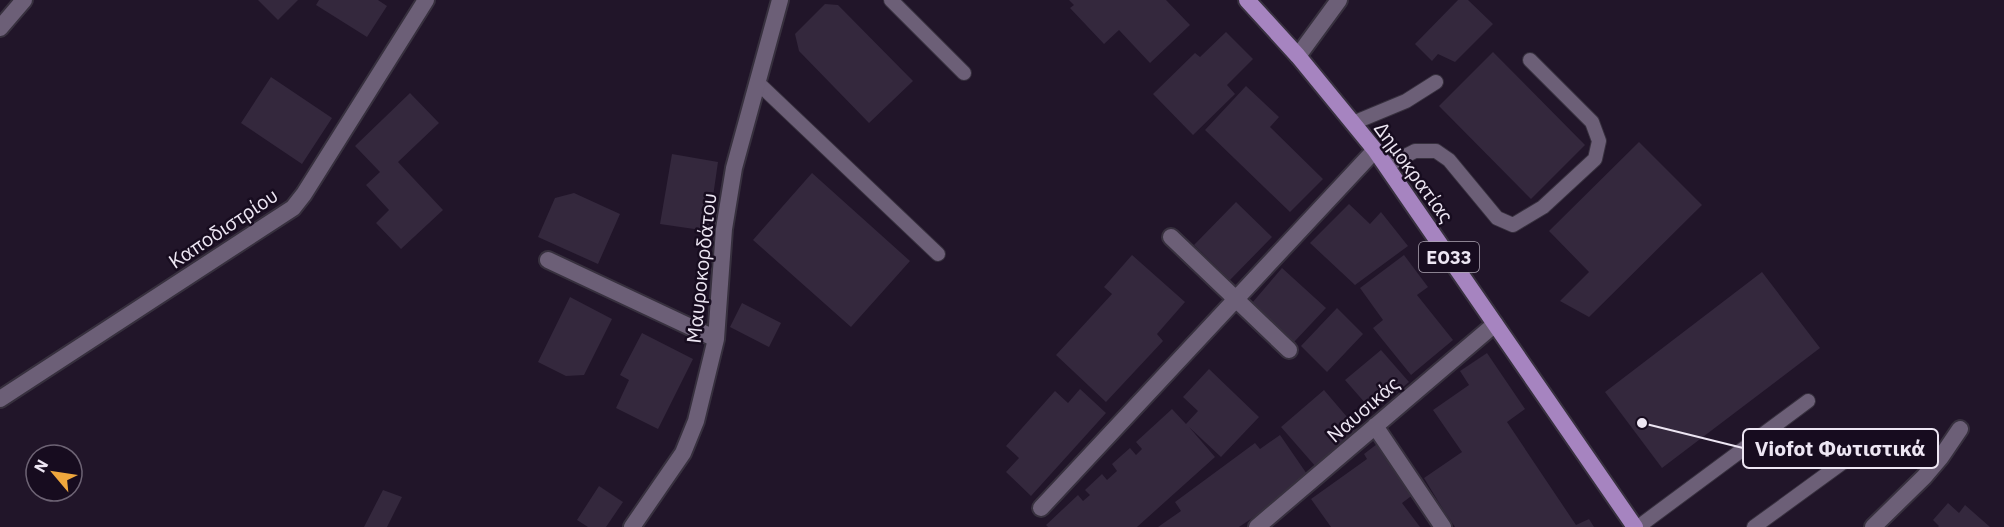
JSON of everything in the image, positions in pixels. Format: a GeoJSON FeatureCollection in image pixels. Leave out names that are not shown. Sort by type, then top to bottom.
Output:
{"type":"FeatureCollection","features":[{"type":"Feature","properties":{"kind":"main road","name":"Δημοκρατίας"},"geometry":{"type":"LineString","coordinates":[[1247,0],[1298,56],[1375,150],[1636,527]]}},
{"type":"Feature","properties":{"kind":"street"},"geometry":{"type":"LineString","coordinates":[[0,28],[24,0]]}},
{"type":"Feature","properties":{"kind":"street","name":"Καποδιστρίου"},"geometry":{"type":"LineString","coordinates":[[0,399],[293,208],[426,0]]}},
{"type":"Feature","properties":{"kind":"street","name":"Μαυροκορδάτου"},"geometry":{"type":"LineString","coordinates":[[632,527],[671,471],[690,438],[716,339],[728,199],[780,0]]}},
{"type":"Feature","properties":{"kind":"street"},"geometry":{"type":"LineString","coordinates":[[1298,56],[1339,0]]}},
{"type":"Feature","properties":{"kind":"street"},"geometry":{"type":"LineString","coordinates":[[1041,508],[1375,150]]}},
{"type":"Feature","properties":{"kind":"street"},"geometry":{"type":"LineString","coordinates":[[1171,237],[1289,350]]}},
{"type":"Feature","properties":{"kind":"street"},"geometry":{"type":"LineString","coordinates":[[548,260],[716,339]]}},
{"type":"Feature","properties":{"kind":"street","name":"Ναυσικάς"},"geometry":{"type":"LineString","coordinates":[[1257,527],[1495,324]]}},
{"type":"Feature","properties":{"kind":"street"},"geometry":{"type":"LineString","coordinates":[[1375,426],[1443,527]]}},
{"type":"Feature","properties":{"kind":"street"},"geometry":{"type":"LineString","coordinates":[[1873,527],[1924,477],[1960,429]]}},
{"type":"Feature","properties":{"kind":"lane"},"geometry":{"type":"LineString","coordinates":[[891,0],[964,73]]}},
{"type":"Feature","properties":{"kind":"lane"},"geometry":{"type":"LineString","coordinates":[[1386,166],[1415,151],[1436,151],[1449,160],[1497,218],[1513,225],[1543,207],[1595,159],[1599,141],[1592,122],[1530,60]]}},
{"type":"Feature","properties":{"kind":"lane"},"geometry":{"type":"LineString","coordinates":[[757,82],[938,254]]}},
{"type":"Feature","properties":{"kind":"lane"},"geometry":{"type":"LineString","coordinates":[[1353,123],[1407,101],[1436,82]]}},
{"type":"Feature","properties":{"kind":"lane"},"geometry":{"type":"LineString","coordinates":[[1636,527],[1808,401]]}},
{"type":"Feature","properties":{"kind":"lane"},"geometry":{"type":"LineString","coordinates":[[1754,527],[1857,452]]}},
{"type":"Feature","properties":{"kind":"building"},"geometry":{"type":"Polygon","coordinates":[[[258,0],[298,0],[278,20],[258,0]]]}},
{"type":"Feature","properties":{"kind":"building"},"geometry":{"type":"Polygon","coordinates":[[[319,0],[378,0],[387,6],[367,37],[316,5],[319,0]]]}},
{"type":"Feature","properties":{"kind":"building"},"geometry":{"type":"Polygon","coordinates":[[[1069,0],[1166,0],[1190,25],[1150,63],[1119,30],[1104,44],[1070,8],[1074,5],[1069,0]]]}},
{"type":"Feature","properties":{"kind":"building"},"geometry":{"type":"Polygon","coordinates":[[[1458,0],[1468,0],[1493,24],[1455,62],[1438,54],[1432,61],[1415,44],[1458,0]]]}},
{"type":"Feature","properties":{"kind":"building"},"geometry":{"type":"Polygon","coordinates":[[[825,4],[838,5],[913,81],[869,123],[799,51],[795,34],[825,4]]]}},
{"type":"Feature","properties":{"kind":"building"},"geometry":{"type":"Polygon","coordinates":[[[1226,32],[1253,59],[1227,85],[1235,94],[1193,135],[1153,94],[1195,53],[1200,57],[1226,32]]]}},
{"type":"Feature","properties":{"kind":"building"},"geometry":{"type":"Polygon","coordinates":[[[1493,52],[1585,145],[1531,199],[1439,106],[1493,52]]]}},
{"type":"Feature","properties":{"kind":"building"},"geometry":{"type":"Polygon","coordinates":[[[271,77],[332,118],[302,164],[241,123],[271,77]]]}},
{"type":"Feature","properties":{"kind":"building"},"geometry":{"type":"Polygon","coordinates":[[[1246,86],[1279,117],[1270,127],[1323,179],[1290,212],[1205,130],[1246,86]]]}},
{"type":"Feature","properties":{"kind":"building"},"geometry":{"type":"Polygon","coordinates":[[[410,93],[439,123],[398,162],[443,210],[401,249],[376,223],[389,210],[366,185],[380,172],[355,146],[410,93]]]}},
{"type":"Feature","properties":{"kind":"building"},"geometry":{"type":"Polygon","coordinates":[[[1639,142],[1702,205],[1589,317],[1560,301],[1589,272],[1549,231],[1639,142]]]}},
{"type":"Feature","properties":{"kind":"building"},"geometry":{"type":"Polygon","coordinates":[[[672,154],[718,162],[708,231],[660,224],[672,154]]]}},
{"type":"Feature","properties":{"kind":"building"},"geometry":{"type":"Polygon","coordinates":[[[812,173],[910,261],[851,327],[753,240],[812,173]]]}},
{"type":"Feature","properties":{"kind":"building"},"geometry":{"type":"Polygon","coordinates":[[[574,193],[620,214],[598,264],[538,237],[555,198],[574,193]]]}},
{"type":"Feature","properties":{"kind":"building"},"geometry":{"type":"Polygon","coordinates":[[[1236,202],[1272,237],[1230,280],[1194,245],[1236,202]]]}},
{"type":"Feature","properties":{"kind":"building"},"geometry":{"type":"Polygon","coordinates":[[[1349,204],[1370,224],[1381,212],[1408,246],[1355,285],[1310,243],[1349,204]]]}},
{"type":"Feature","properties":{"kind":"building"},"geometry":{"type":"Polygon","coordinates":[[[1132,255],[1185,302],[1157,334],[1163,341],[1106,402],[1056,355],[1112,294],[1104,287],[1132,255]]]}},
{"type":"Feature","properties":{"kind":"building"},"geometry":{"type":"Polygon","coordinates":[[[1404,255],[1428,287],[1417,295],[1453,340],[1411,375],[1373,328],[1383,320],[1360,288],[1404,255]]]}},
{"type":"Feature","properties":{"kind":"building"},"geometry":{"type":"Polygon","coordinates":[[[1282,268],[1326,308],[1294,342],[1252,303],[1282,268]]]}},
{"type":"Feature","properties":{"kind":"building"},"geometry":{"type":"Polygon","coordinates":[[[1762,272],[1820,348],[1662,468],[1605,392],[1762,272]]]}},
{"type":"Feature","properties":{"kind":"building"},"geometry":{"type":"Polygon","coordinates":[[[570,297],[612,319],[584,375],[566,376],[538,362],[570,297]]]}},
{"type":"Feature","properties":{"kind":"building"},"geometry":{"type":"Polygon","coordinates":[[[742,303],[781,323],[769,347],[730,327],[742,303]]]}},
{"type":"Feature","properties":{"kind":"building"},"geometry":{"type":"Polygon","coordinates":[[[1337,308],[1363,334],[1327,372],[1301,346],[1337,308]]]}},
{"type":"Feature","properties":{"kind":"building"},"geometry":{"type":"Polygon","coordinates":[[[642,333],[693,359],[658,429],[616,408],[629,380],[620,375],[642,333]]]}},
{"type":"Feature","properties":{"kind":"building"},"geometry":{"type":"Polygon","coordinates":[[[1381,350],[1409,382],[1373,412],[1345,380],[1381,350]]]}},
{"type":"Feature","properties":{"kind":"building"},"geometry":{"type":"Polygon","coordinates":[[[1487,353],[1525,409],[1507,422],[1576,525],[1589,519],[1594,527],[1455,527],[1444,511],[1424,478],[1462,452],[1433,410],[1469,385],[1460,371],[1487,353]]]}},
{"type":"Feature","properties":{"kind":"building"},"geometry":{"type":"Polygon","coordinates":[[[1209,369],[1259,417],[1221,457],[1189,427],[1215,457],[1137,527],[1048,527],[1046,525],[1078,495],[1083,501],[1090,495],[1085,490],[1102,474],[1107,480],[1117,471],[1112,464],[1130,448],[1136,455],[1142,449],[1136,442],[1172,409],[1186,424],[1198,411],[1183,397],[1209,369]]]}},
{"type":"Feature","properties":{"kind":"building"},"geometry":{"type":"Polygon","coordinates":[[[1080,389],[1106,413],[1031,496],[1006,472],[1019,458],[1006,446],[1055,391],[1068,403],[1080,389]]]}},
{"type":"Feature","properties":{"kind":"building"},"geometry":{"type":"Polygon","coordinates":[[[1324,390],[1359,431],[1316,467],[1281,427],[1324,390]]]}},
{"type":"Feature","properties":{"kind":"building"},"geometry":{"type":"Polygon","coordinates":[[[1280,435],[1309,477],[1239,527],[1158,527],[1181,511],[1175,502],[1255,443],[1260,449],[1280,435]]]}},
{"type":"Feature","properties":{"kind":"building"},"geometry":{"type":"Polygon","coordinates":[[[1377,444],[1414,494],[1402,503],[1420,527],[1331,527],[1311,499],[1367,459],[1364,454],[1377,444]]]}},
{"type":"Feature","properties":{"kind":"building"},"geometry":{"type":"Polygon","coordinates":[[[599,486],[623,502],[606,527],[588,527],[577,520],[599,486]]]}},
{"type":"Feature","properties":{"kind":"building"},"geometry":{"type":"Polygon","coordinates":[[[383,490],[402,497],[387,527],[364,527],[383,490]]]}},
{"type":"Feature","properties":{"kind":"building"},"geometry":{"type":"Polygon","coordinates":[[[1948,503],[1959,513],[1965,505],[1990,527],[1938,527],[1933,520],[1948,503]]]}},
{"type":"Feature","properties":{"kind":"place","name":"Viofot Φωτιστικά"},"geometry":{"type":"Point","coordinates":[1642,423]}}]}
